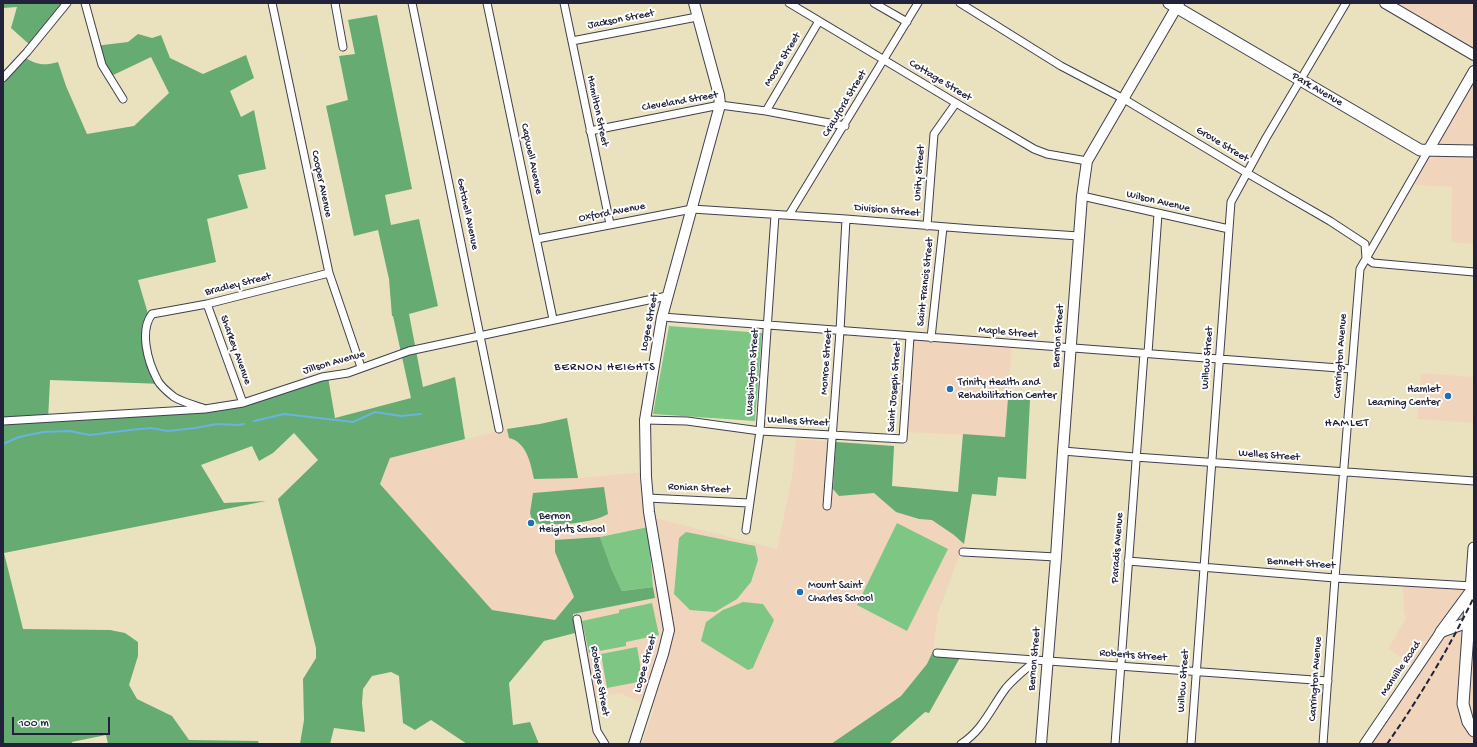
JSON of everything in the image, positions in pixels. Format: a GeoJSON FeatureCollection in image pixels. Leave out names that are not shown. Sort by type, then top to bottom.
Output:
{"type":"FeatureCollection","features":[{"type":"Feature","properties":{"kind":"main road","name":"Park Avenue"},"geometry":{"type":"LineString","coordinates":[[1175,5],[1420,150],[1474,151]]}},
{"type":"Feature","properties":{"kind":"main road"},"geometry":{"type":"LineString","coordinates":[[1474,548],[1471,622],[1463,704],[1468,722],[1474,731]]}},
{"type":"Feature","properties":{"kind":"main road"},"geometry":{"type":"LineString","coordinates":[[1441,632],[1472,588]]}},
{"type":"Feature","properties":{"kind":"street"},"geometry":{"type":"LineString","coordinates":[[3,78],[27,52],[67,3]]}},
{"type":"Feature","properties":{"kind":"street"},"geometry":{"type":"LineString","coordinates":[[85,3],[102,65],[123,99]]}},
{"type":"Feature","properties":{"kind":"street","name":"Cooper Avenue"},"geometry":{"type":"LineString","coordinates":[[272,3],[329,273],[361,367]]}},
{"type":"Feature","properties":{"kind":"street"},"geometry":{"type":"LineString","coordinates":[[335,3],[343,47]]}},
{"type":"Feature","properties":{"kind":"street","name":"Getchell Avenue"},"geometry":{"type":"LineString","coordinates":[[412,3],[499,429]]}},
{"type":"Feature","properties":{"kind":"street","name":"Capwell Avenue"},"geometry":{"type":"LineString","coordinates":[[487,3],[553,319]]}},
{"type":"Feature","properties":{"kind":"street","name":"Hamilton Street"},"geometry":{"type":"LineString","coordinates":[[564,3],[610,224]]}},
{"type":"Feature","properties":{"kind":"street","name":"Logee Street"},"geometry":{"type":"LineString","coordinates":[[634,744],[663,654],[669,630],[647,498],[645,420],[662,317],[667,296],[720,105],[719,95],[694,3]]}},
{"type":"Feature","properties":{"kind":"street","name":"Cottage Street"},"geometry":{"type":"LineString","coordinates":[[789,3],[956,104],[1034,149],[1047,154],[1088,161]]}},
{"type":"Feature","properties":{"kind":"street"},"geometry":{"type":"LineString","coordinates":[[874,3],[907,22]]}},
{"type":"Feature","properties":{"kind":"street","name":"Crawford Street"},"geometry":{"type":"LineString","coordinates":[[789,215],[918,3]]}},
{"type":"Feature","properties":{"kind":"street","name":"Grove Street"},"geometry":{"type":"LineString","coordinates":[[960,3],[1061,66],[1124,98],[1247,173],[1330,221],[1365,244],[1366,258]]}},
{"type":"Feature","properties":{"kind":"street","name":"Willow Street"},"geometry":{"type":"LineString","coordinates":[[1191,744],[1231,202],[1300,80],[1346,3]]}},
{"type":"Feature","properties":{"kind":"street"},"geometry":{"type":"LineString","coordinates":[[1385,3],[1474,55]]}},
{"type":"Feature","properties":{"kind":"street","name":"Bernon Street"},"geometry":{"type":"LineString","coordinates":[[1041,744],[1082,196],[1088,161],[1175,5]]}},
{"type":"Feature","properties":{"kind":"street","name":"Jackson Street"},"geometry":{"type":"LineString","coordinates":[[572,41],[698,17]]}},
{"type":"Feature","properties":{"kind":"street","name":"Moore Street"},"geometry":{"type":"LineString","coordinates":[[766,111],[819,20]]}},
{"type":"Feature","properties":{"kind":"street","name":"Carrington Avenue"},"geometry":{"type":"LineString","coordinates":[[1323,744],[1360,269],[1474,71]]}},
{"type":"Feature","properties":{"kind":"street","name":"Unity Street"},"geometry":{"type":"LineString","coordinates":[[927,226],[934,134],[956,104]]}},
{"type":"Feature","properties":{"kind":"street","name":"Cleveland Street"},"geometry":{"type":"LineString","coordinates":[[590,131],[720,105],[766,111],[844,126]]}},
{"type":"Feature","properties":{"kind":"street","name":"Wilson Avenue"},"geometry":{"type":"LineString","coordinates":[[1082,196],[1229,229]]}},
{"type":"Feature","properties":{"kind":"street","name":"Oxford Avenue"},"geometry":{"type":"LineString","coordinates":[[537,239],[692,209]]}},
{"type":"Feature","properties":{"kind":"street","name":"Division Street"},"geometry":{"type":"LineString","coordinates":[[692,209],[846,218],[927,226],[1079,236]]}},
{"type":"Feature","properties":{"kind":"street","name":"Paradis Avenue"},"geometry":{"type":"LineString","coordinates":[[1115,744],[1135,457],[1158,214]]}},
{"type":"Feature","properties":{"kind":"street","name":"Washington Street"},"geometry":{"type":"LineString","coordinates":[[746,530],[760,431],[775,215]]}},
{"type":"Feature","properties":{"kind":"street","name":"Monroe Street"},"geometry":{"type":"LineString","coordinates":[[827,506],[840,331],[846,218]]}},
{"type":"Feature","properties":{"kind":"street","name":"Saint Francis Street"},"geometry":{"type":"LineString","coordinates":[[931,338],[943,227]]}},
{"type":"Feature","properties":{"kind":"street"},"geometry":{"type":"LineString","coordinates":[[1366,258],[1373,263],[1474,272]]}},
{"type":"Feature","properties":{"kind":"street","name":"Bradley Street"},"geometry":{"type":"LineString","coordinates":[[204,409],[174,396],[157,381],[147,350],[145,332],[148,320],[152,314],[207,304],[329,273]]}},
{"type":"Feature","properties":{"kind":"street","name":"Jillson Avenue"},"geometry":{"type":"LineString","coordinates":[[3,421],[204,409],[243,403],[322,377],[348,373],[361,367],[409,351],[553,319],[667,296]]}},
{"type":"Feature","properties":{"kind":"street","name":"Sharkey Avenue"},"geometry":{"type":"LineString","coordinates":[[207,304],[243,403]]}},
{"type":"Feature","properties":{"kind":"street","name":"Maple Street"},"geometry":{"type":"LineString","coordinates":[[662,317],[910,337],[1352,369]]}},
{"type":"Feature","properties":{"kind":"street","name":"Saint Joseph Street"},"geometry":{"type":"LineString","coordinates":[[903,439],[910,337]]}},
{"type":"Feature","properties":{"kind":"street","name":"Welles Street"},"geometry":{"type":"LineString","coordinates":[[645,420],[687,421],[760,431],[903,439]]}},
{"type":"Feature","properties":{"kind":"street","name":"Welles Street"},"geometry":{"type":"LineString","coordinates":[[1063,451],[1474,481]]}},
{"type":"Feature","properties":{"kind":"street","name":"Ronian Street"},"geometry":{"type":"LineString","coordinates":[[647,498],[749,503]]}},
{"type":"Feature","properties":{"kind":"street"},"geometry":{"type":"LineString","coordinates":[[963,552],[1056,557]]}},
{"type":"Feature","properties":{"kind":"street","name":"Bennett Street"},"geometry":{"type":"LineString","coordinates":[[1128,561],[1472,588]]}},
{"type":"Feature","properties":{"kind":"street","name":"Roberge Street"},"geometry":{"type":"LineString","coordinates":[[576,619],[597,731],[605,744]]}},
{"type":"Feature","properties":{"kind":"street"},"geometry":{"type":"LineString","coordinates":[[1441,632],[1471,622]]}},
{"type":"Feature","properties":{"kind":"street","name":"Manville Road"},"geometry":{"type":"LineString","coordinates":[[1365,744],[1441,632]]}},
{"type":"Feature","properties":{"kind":"street","name":"Roberts Street"},"geometry":{"type":"LineString","coordinates":[[937,653],[1328,681]]}},
{"type":"Feature","properties":{"kind":"street"},"geometry":{"type":"LineString","coordinates":[[961,744],[973,735],[984,722],[1006,687],[1036,660]]}},
{"type":"Feature","properties":{"kind":"shaded area"},"geometry":{"type":"Polygon","coordinates":[[[1382,3],[1474,3],[1474,59],[1382,3]]]}},
{"type":"Feature","properties":{"kind":"shaded area"},"geometry":{"type":"Polygon","coordinates":[[[1474,65],[1474,244],[1451,242],[1452,187],[1418,185],[1409,181],[1474,65]]]}},
{"type":"Feature","properties":{"kind":"shaded area"},"geometry":{"type":"Polygon","coordinates":[[[911,338],[1012,345],[1005,437],[904,432],[911,338]]]}},
{"type":"Feature","properties":{"kind":"shaded area"},"geometry":{"type":"Polygon","coordinates":[[[1421,373],[1474,377],[1474,423],[1417,419],[1421,373]]]}},
{"type":"Feature","properties":{"kind":"shaded area","name":"Mount Saint Charles School"},"geometry":{"type":"Polygon","coordinates":[[[567,418],[578,478],[644,472],[647,519],[659,519],[777,549],[792,477],[796,439],[894,446],[892,486],[972,494],[965,541],[938,613],[933,651],[927,664],[901,696],[831,744],[642,744],[654,709],[620,693],[590,699],[572,614],[655,598],[647,527],[600,537],[612,570],[574,597],[555,621],[492,610],[380,484],[390,458],[507,429],[567,418]]]}},
{"type":"Feature","properties":{"kind":"shaded area"},"geometry":{"type":"Polygon","coordinates":[[[1403,583],[1474,589],[1474,741],[1468,744],[1368,744],[1418,668],[1388,649],[1407,616],[1404,614],[1403,583]]]}},
{"type":"Feature","properties":{"kind":"green space"},"geometry":{"type":"Polygon","coordinates":[[[3,3],[65,3],[30,45],[11,28],[17,7],[3,8],[3,3]]]}},
{"type":"Feature","properties":{"kind":"green space"},"geometry":{"type":"Polygon","coordinates":[[[377,15],[412,189],[385,195],[391,225],[419,219],[438,306],[409,314],[423,387],[455,377],[465,439],[390,458],[380,484],[492,610],[555,620],[574,597],[555,552],[555,540],[600,537],[612,570],[622,591],[653,587],[655,598],[573,614],[575,633],[544,641],[509,683],[513,725],[530,722],[539,744],[467,744],[431,720],[415,730],[403,723],[399,676],[391,672],[372,676],[363,689],[362,703],[365,732],[334,728],[330,744],[300,744],[304,720],[303,679],[316,658],[316,648],[278,499],[318,460],[294,433],[273,453],[259,461],[252,446],[201,465],[224,503],[266,501],[4,553],[23,629],[110,630],[125,633],[138,642],[138,656],[129,685],[137,699],[172,716],[189,740],[258,741],[259,744],[108,744],[106,735],[72,742],[72,744],[3,744],[3,77],[24,57],[40,64],[58,62],[66,86],[87,134],[134,126],[169,93],[151,57],[107,78],[95,46],[128,42],[138,34],[152,38],[161,35],[170,58],[203,74],[246,55],[254,78],[230,91],[241,117],[254,110],[266,169],[238,175],[248,208],[207,219],[216,262],[138,280],[149,317],[146,344],[155,372],[164,384],[50,380],[48,420],[222,409],[328,377],[335,418],[411,398],[392,316],[389,279],[378,230],[354,236],[326,106],[348,100],[339,56],[355,54],[348,20],[377,15]]]}},
{"type":"Feature","properties":{"kind":"green space"},"geometry":{"type":"Polygon","coordinates":[[[669,326],[762,333],[755,421],[653,414],[669,326]]]}},
{"type":"Feature","properties":{"kind":"green space"},"geometry":{"type":"Polygon","coordinates":[[[1008,398],[1030,400],[1026,479],[998,477],[996,496],[972,494],[964,544],[932,520],[919,519],[896,512],[874,493],[839,496],[833,489],[836,442],[894,446],[892,486],[958,492],[963,434],[1005,437],[1008,398]]]}},
{"type":"Feature","properties":{"kind":"green space"},"geometry":{"type":"Polygon","coordinates":[[[567,418],[578,478],[534,479],[524,449],[515,440],[509,438],[507,429],[567,418]]]}},
{"type":"Feature","properties":{"kind":"green space"},"geometry":{"type":"Polygon","coordinates":[[[604,487],[608,514],[582,522],[551,524],[533,523],[530,513],[533,493],[604,487]]]}},
{"type":"Feature","properties":{"kind":"green space"},"geometry":{"type":"Polygon","coordinates":[[[897,523],[948,549],[907,631],[857,605],[897,523]]]}},
{"type":"Feature","properties":{"kind":"green space"},"geometry":{"type":"Polygon","coordinates":[[[648,527],[653,587],[622,591],[612,570],[600,537],[648,527]]]}},
{"type":"Feature","properties":{"kind":"green space"},"geometry":{"type":"Polygon","coordinates":[[[686,532],[755,546],[758,560],[751,582],[737,599],[715,612],[690,610],[674,594],[679,538],[686,532]]]}},
{"type":"Feature","properties":{"kind":"green space"},"geometry":{"type":"Polygon","coordinates":[[[743,602],[763,604],[774,620],[753,668],[748,670],[701,641],[706,622],[723,610],[743,602]]]}},
{"type":"Feature","properties":{"kind":"green space"},"geometry":{"type":"Polygon","coordinates":[[[652,603],[659,635],[626,642],[626,646],[589,653],[582,621],[619,613],[619,610],[652,603]]]}},
{"type":"Feature","properties":{"kind":"green space"},"geometry":{"type":"Polygon","coordinates":[[[637,647],[643,681],[607,688],[601,654],[637,647]]]}},
{"type":"Feature","properties":{"kind":"green space"},"geometry":{"type":"Polygon","coordinates":[[[933,651],[962,654],[929,713],[925,712],[889,744],[831,744],[901,696],[927,664],[933,651]]]}},
{"type":"Feature","properties":{"kind":"waterway"},"geometry":{"type":"LineString","coordinates":[[254,421],[284,414],[353,422],[375,412],[401,416],[421,414]]}},
{"type":"Feature","properties":{"kind":"waterway"},"geometry":{"type":"LineString","coordinates":[[3,444],[19,437],[43,432],[69,431],[90,435],[151,428],[168,431],[217,424],[244,424]]}},
{"type":"Feature","properties":{"kind":"railway"},"geometry":{"type":"LineString","coordinates":[[1387,744],[1434,672],[1474,597]]}},
{"type":"Feature","properties":{"kind":"place","name":"Trinity Health and Rehabilitation Center"},"geometry":{"type":"Point","coordinates":[950,389]}},
{"type":"Feature","properties":{"kind":"place","name":"Hamlet Learning Center"},"geometry":{"type":"Point","coordinates":[1448,396]}},
{"type":"Feature","properties":{"kind":"place","name":"Bernon Heights School"},"geometry":{"type":"Point","coordinates":[531,523]}},
{"type":"Feature","properties":{"kind":"place","name":"Mount Saint Charles School"},"geometry":{"type":"Point","coordinates":[800,592]}},
{"type":"Feature","properties":{"kind":"district","name":"BERNON HEIGHTS"},"geometry":{"type":"Point","coordinates":[605,368]}},
{"type":"Feature","properties":{"kind":"district","name":"HAMLET"},"geometry":{"type":"Point","coordinates":[1347,424]}}]}
